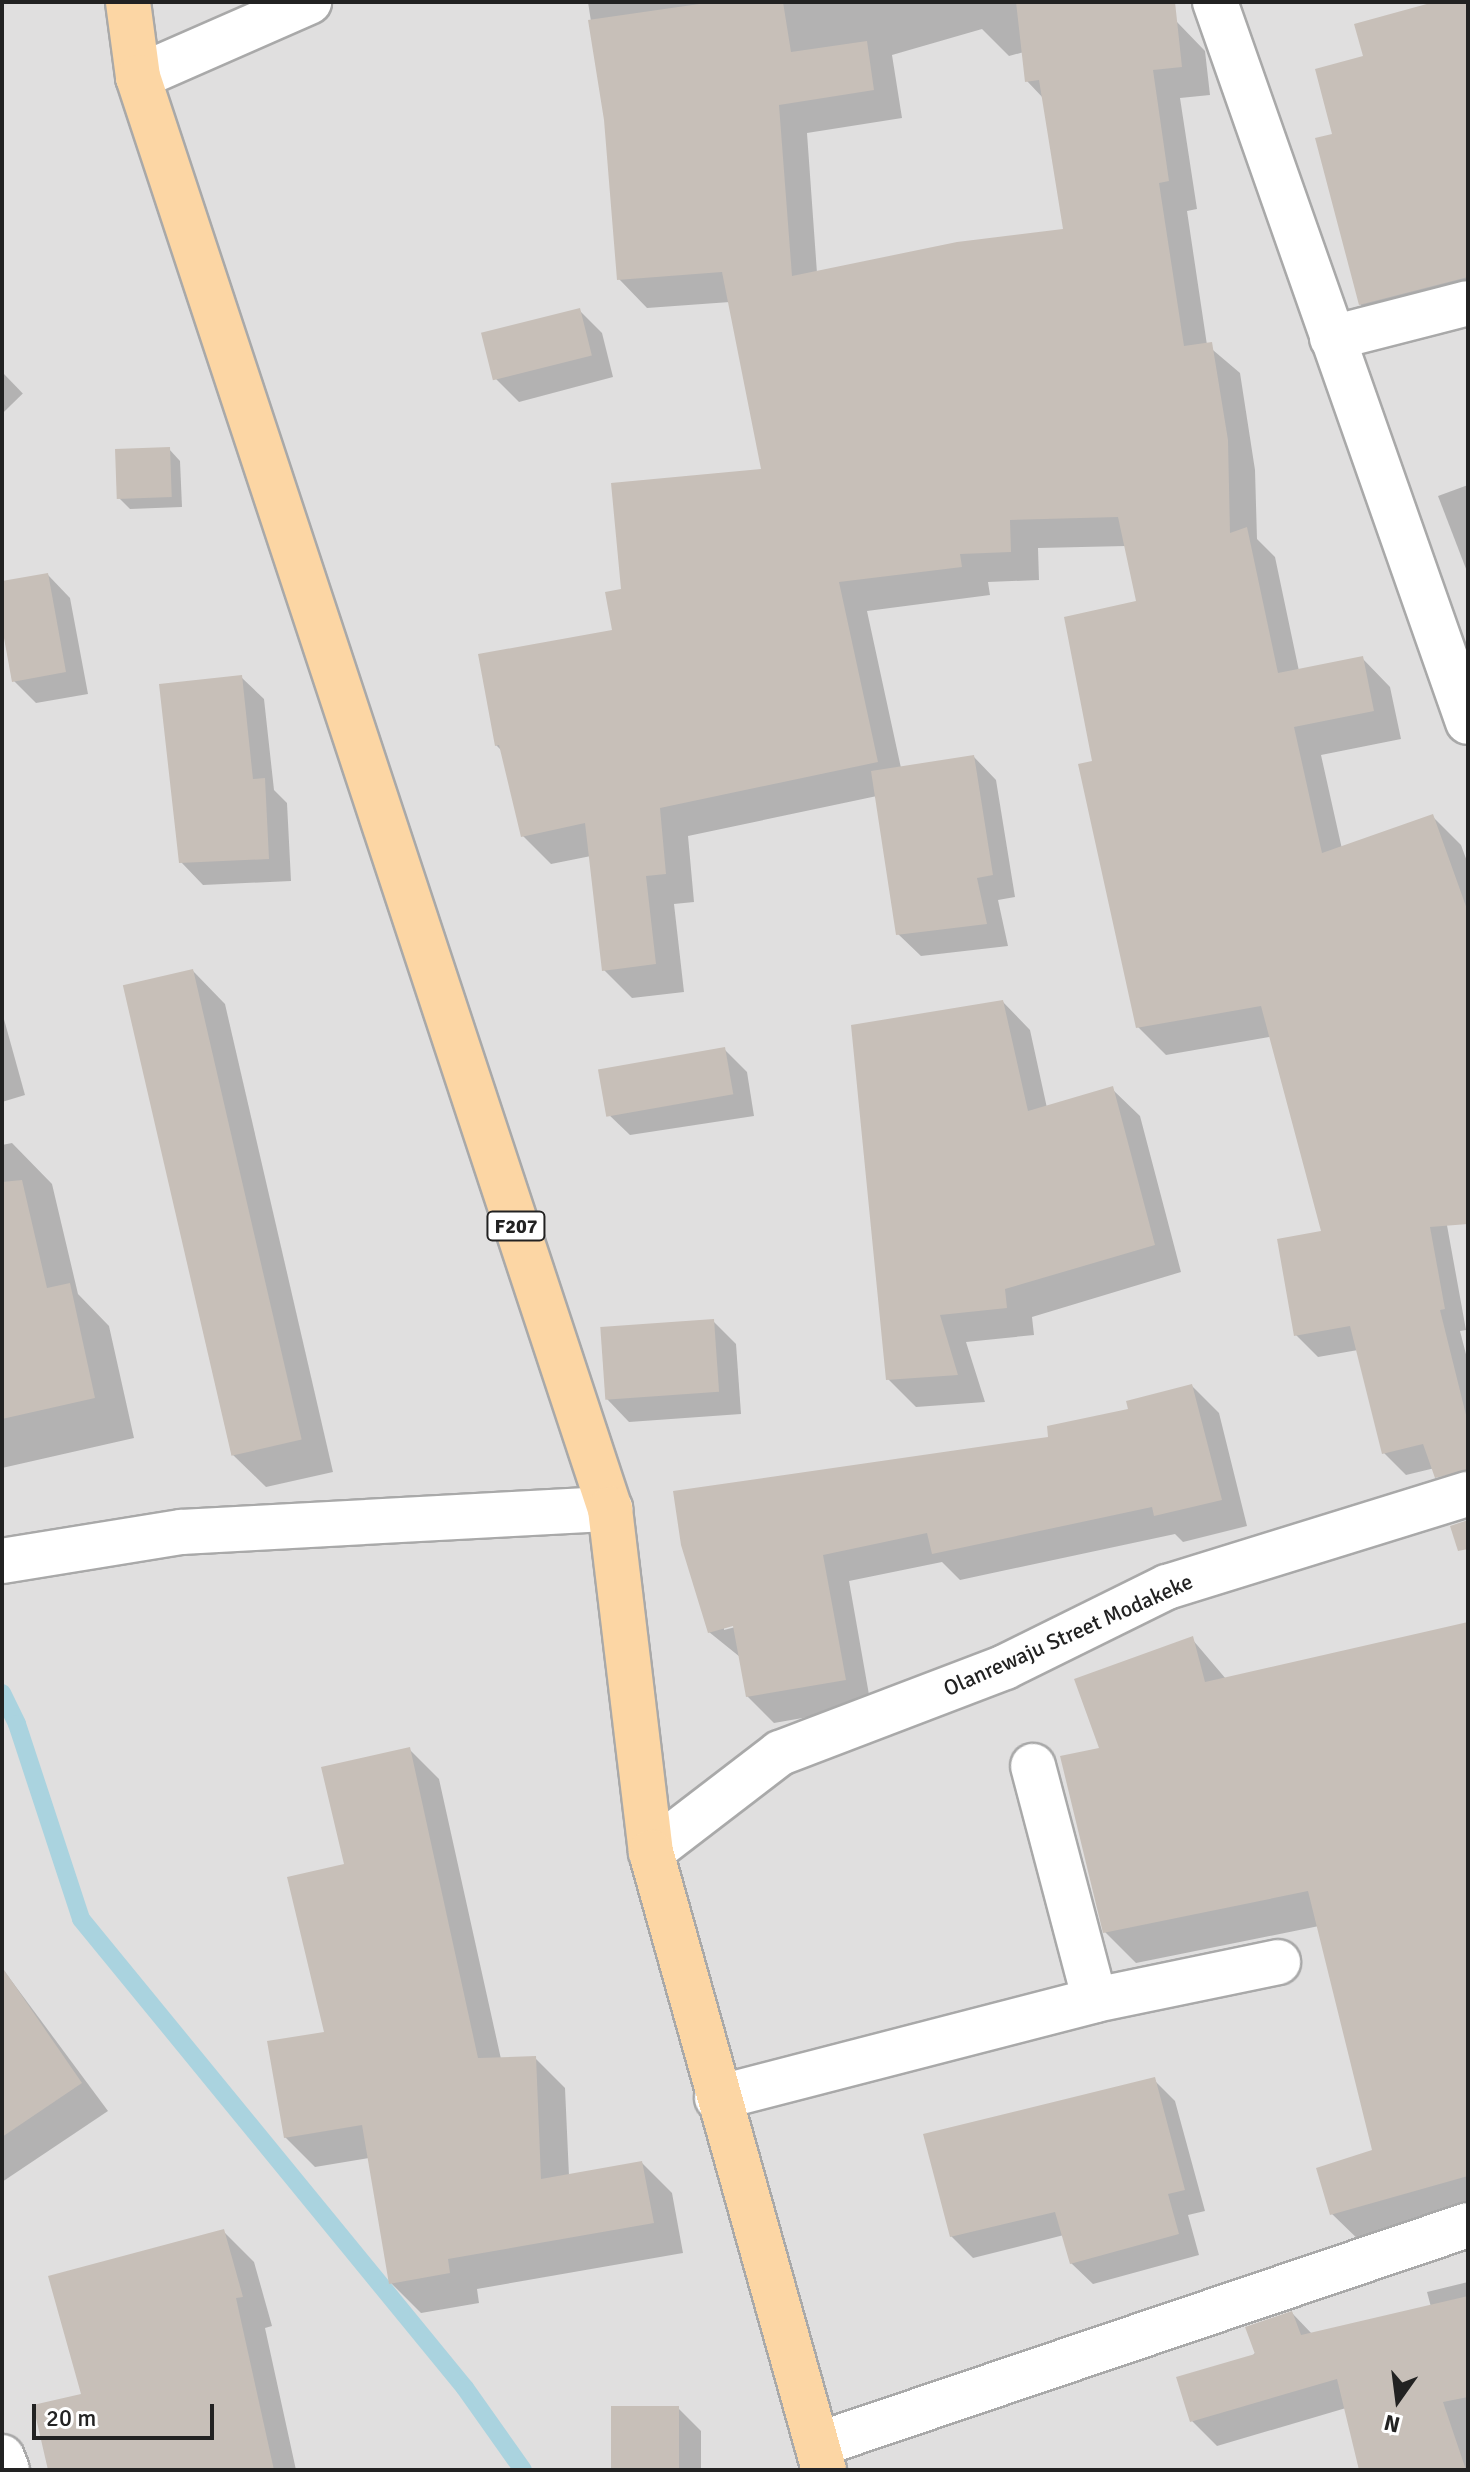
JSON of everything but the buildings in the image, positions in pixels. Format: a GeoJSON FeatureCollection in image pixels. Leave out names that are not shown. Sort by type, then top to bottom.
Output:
{"type":"FeatureCollection","features":[{"type":"Feature","properties":{"kind":"main road","name":"F207"},"geometry":{"type":"LineString","coordinates":[[128,2],[138,77],[610,1509],[651,1852],[717,2098],[820,2457]]}},
{"type":"Feature","properties":{"kind":"street"},"geometry":{"type":"LineString","coordinates":[[138,77],[309,2]]}},
{"type":"Feature","properties":{"kind":"street"},"geometry":{"type":"LineString","coordinates":[[1215,2],[1468,722]]}},
{"type":"Feature","properties":{"kind":"street"},"geometry":{"type":"LineString","coordinates":[[1332,338],[1468,303]]}},
{"type":"Feature","properties":{"kind":"street","name":"Olanrewaju Street Modakeke"},"geometry":{"type":"LineString","coordinates":[[651,1852],[780,1753],[1005,1667],[1167,1587],[1468,1494]]}},
{"type":"Feature","properties":{"kind":"street"},"geometry":{"type":"LineString","coordinates":[[2,1561],[181,1532],[610,1509]]}},
{"type":"Feature","properties":{"kind":"street"},"geometry":{"type":"LineString","coordinates":[[1033,1766],[1095,2000]]}},
{"type":"Feature","properties":{"kind":"street"},"geometry":{"type":"LineString","coordinates":[[717,2098],[1095,2000],[1278,1962]]}},
{"type":"Feature","properties":{"kind":"street"},"geometry":{"type":"LineString","coordinates":[[820,2457],[1468,2225]]}},
{"type":"Feature","properties":{"kind":"street"},"geometry":{"type":"LineString","coordinates":[[2,2457],[7,2470]]}},
{"type":"Feature","properties":{"kind":"shaded area"},"geometry":{"type":"Polygon","coordinates":[[[2,2],[1468,2],[1468,2470],[2,2470],[2,2]]]}},
{"type":"Feature","properties":{"kind":"waterway"},"geometry":{"type":"LineString","coordinates":[[2,1693],[17,1724],[81,1919],[465,2388],[523,2470]]}}]}
